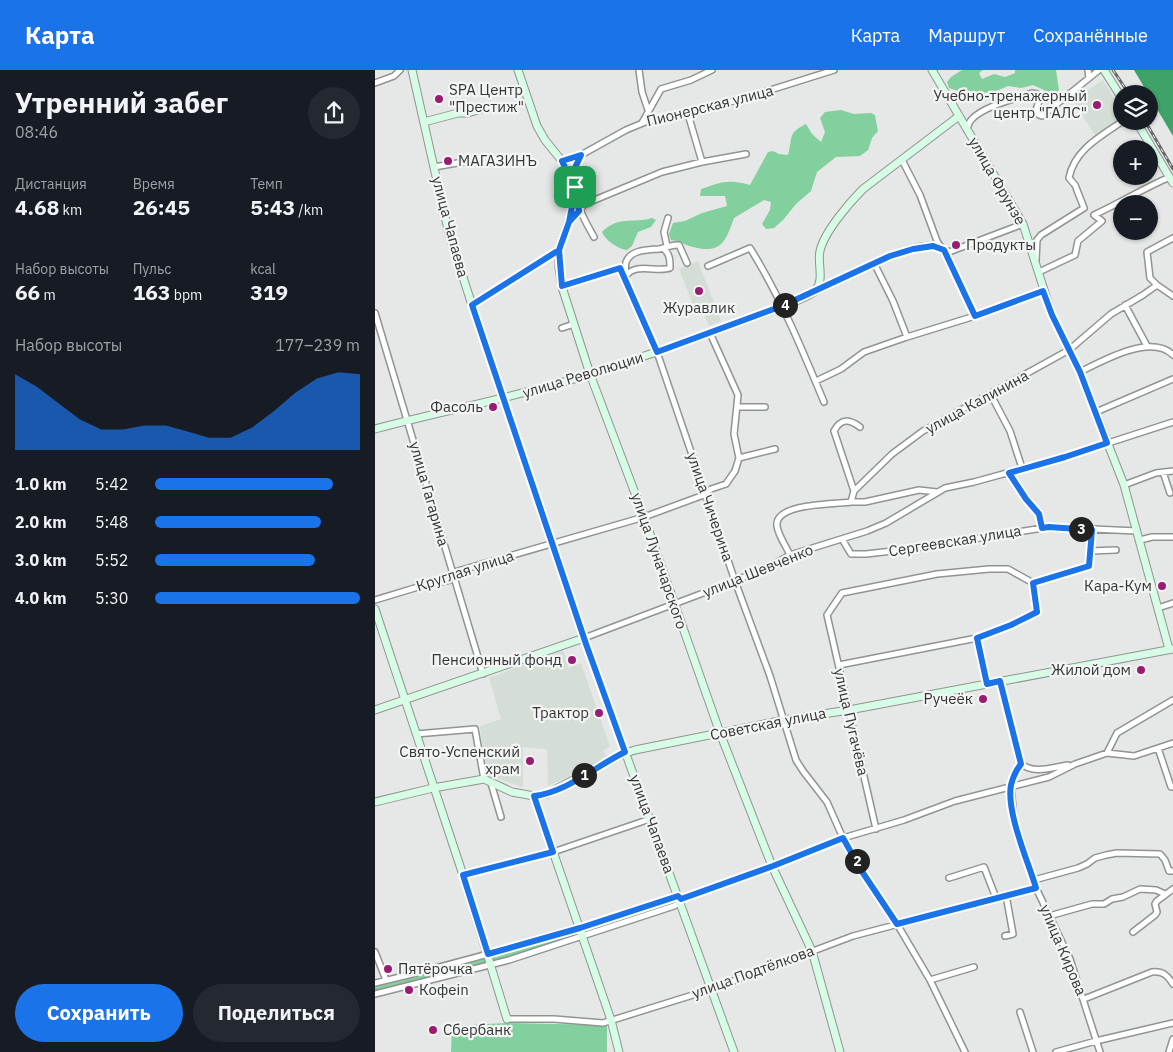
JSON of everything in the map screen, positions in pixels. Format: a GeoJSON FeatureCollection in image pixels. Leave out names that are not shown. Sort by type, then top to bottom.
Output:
{"type":"FeatureCollection","features":[{"type":"Feature","properties":{"kind":"street"},"geometry":{"type":"LineString","coordinates":[[375,83],[394,76],[400,70]]}},
{"type":"Feature","properties":{"kind":"street","name":"улица Чапаева"},"geometry":{"type":"LineString","coordinates":[[412,70],[449,234],[472,305],[584,638],[734,1052]]}},
{"type":"Feature","properties":{"kind":"street","name":"улица Луначарского"},"geometry":{"type":"LineString","coordinates":[[518,70],[537,126],[568,172],[572,192],[572,211],[559,250],[562,286],[590,374],[644,517],[720,734],[773,866],[811,951],[840,1052]]}},
{"type":"Feature","properties":{"kind":"street"},"geometry":{"type":"LineString","coordinates":[[639,70],[642,92],[648,110]]}},
{"type":"Feature","properties":{"kind":"street"},"geometry":{"type":"LineString","coordinates":[[642,123],[661,89],[691,80],[712,70]]}},
{"type":"Feature","properties":{"kind":"street","name":"Пионерская улица"},"geometry":{"type":"LineString","coordinates":[[562,161],[581,155],[642,123],[659,118],[674,118],[772,90],[833,70]]}},
{"type":"Feature","properties":{"kind":"street","name":"улица Фрунзе"},"geometry":{"type":"LineString","coordinates":[[931,70],[1023,224],[1052,315],[1080,372],[1124,485],[1171,649]]}},
{"type":"Feature","properties":{"kind":"street"},"geometry":{"type":"LineString","coordinates":[[1088,70],[1089,78]]}},
{"type":"Feature","properties":{"kind":"street"},"geometry":{"type":"LineString","coordinates":[[967,130],[969,122],[982,111],[1032,93],[1037,94],[1040,98],[1036,110],[1042,116],[1099,70]]}},
{"type":"Feature","properties":{"kind":"street"},"geometry":{"type":"LineString","coordinates":[[1104,70],[1113,85]]}},
{"type":"Feature","properties":{"kind":"street"},"geometry":{"type":"LineString","coordinates":[[424,122],[481,109]]}},
{"type":"Feature","properties":{"kind":"street"},"geometry":{"type":"LineString","coordinates":[[688,114],[702,162]]}},
{"type":"Feature","properties":{"kind":"street"},"geometry":{"type":"LineString","coordinates":[[814,292],[820,277],[819,252],[829,231],[853,200],[863,189],[959,116]]}},
{"type":"Feature","properties":{"kind":"street"},"geometry":{"type":"LineString","coordinates":[[1039,272],[1075,255],[1079,241],[1101,221],[1084,208],[1075,185],[1069,178],[1071,167],[1077,156],[1113,128]]}},
{"type":"Feature","properties":{"kind":"street"},"geometry":{"type":"LineString","coordinates":[[1094,215],[1151,185],[1171,180],[1141,130]]}},
{"type":"Feature","properties":{"kind":"street"},"geometry":{"type":"LineString","coordinates":[[569,222],[585,204],[662,172],[746,154]]}},
{"type":"Feature","properties":{"kind":"street"},"geometry":{"type":"LineString","coordinates":[[581,155],[575,166],[573,177],[579,211],[595,238]]}},
{"type":"Feature","properties":{"kind":"street","name":"улица Чапаева"},"geometry":{"type":"LineString","coordinates":[[434,167],[469,160]]}},
{"type":"Feature","properties":{"kind":"street"},"geometry":{"type":"LineString","coordinates":[[903,160],[916,186],[937,241],[944,250],[975,316]]}},
{"type":"Feature","properties":{"kind":"street"},"geometry":{"type":"LineString","coordinates":[[1036,261],[1037,240],[1041,235],[1084,208]]}},
{"type":"Feature","properties":{"kind":"street"},"geometry":{"type":"LineString","coordinates":[[625,279],[627,274],[633,271],[646,268],[664,270],[670,268],[664,232],[669,218]]}},
{"type":"Feature","properties":{"kind":"street"},"geometry":{"type":"LineString","coordinates":[[814,292],[890,256],[913,249],[933,246],[949,252],[1023,224]]}},
{"type":"Feature","properties":{"kind":"street"},"geometry":{"type":"LineString","coordinates":[[1173,238],[1147,252],[1150,278],[1173,296]]}},
{"type":"Feature","properties":{"kind":"street"},"geometry":{"type":"LineString","coordinates":[[625,279],[627,261],[633,254],[641,250],[679,245],[687,263]]}},
{"type":"Feature","properties":{"kind":"street"},"geometry":{"type":"LineString","coordinates":[[708,266],[751,248],[782,306],[824,402]]}},
{"type":"Feature","properties":{"kind":"street"},"geometry":{"type":"LineString","coordinates":[[472,305],[559,250]]}},
{"type":"Feature","properties":{"kind":"street"},"geometry":{"type":"LineString","coordinates":[[874,263],[893,301],[907,337]]}},
{"type":"Feature","properties":{"kind":"street"},"geometry":{"type":"LineString","coordinates":[[562,286],[620,268],[625,279]]}},
{"type":"Feature","properties":{"kind":"street","name":"улица Чичерина"},"geometry":{"type":"LineString","coordinates":[[625,279],[657,352],[735,581],[770,676],[796,760],[827,802],[843,838],[861,870],[897,924],[930,980],[965,1052]]}},
{"type":"Feature","properties":{"kind":"street","name":"улица Калинина"},"geometry":{"type":"LineString","coordinates":[[851,502],[854,491],[891,454],[923,431],[991,395],[1069,350],[1111,314],[1157,285]]}},
{"type":"Feature","properties":{"kind":"street"},"geometry":{"type":"LineString","coordinates":[[816,381],[841,369],[864,352],[975,316],[1043,291]]}},
{"type":"Feature","properties":{"kind":"street","name":"улица Революции"},"geometry":{"type":"LineString","coordinates":[[375,429],[503,398],[590,374],[710,333],[814,292]]}},
{"type":"Feature","properties":{"kind":"street"},"geometry":{"type":"LineString","coordinates":[[1125,305],[1147,346]]}},
{"type":"Feature","properties":{"kind":"street","name":"улица Гагарина"},"geometry":{"type":"LineString","coordinates":[[375,313],[451,573],[483,674]]}},
{"type":"Feature","properties":{"kind":"street"},"geometry":{"type":"LineString","coordinates":[[562,328],[574,324]]}},
{"type":"Feature","properties":{"kind":"street"},"geometry":{"type":"LineString","coordinates":[[710,333],[738,395],[734,434],[739,458],[775,449]]}},
{"type":"Feature","properties":{"kind":"street"},"geometry":{"type":"LineString","coordinates":[[1080,372],[1111,357],[1147,346],[1159,347],[1173,355]]}},
{"type":"Feature","properties":{"kind":"street"},"geometry":{"type":"LineString","coordinates":[[1096,412],[1173,379]]}},
{"type":"Feature","properties":{"kind":"street"},"geometry":{"type":"LineString","coordinates":[[991,395],[1010,431],[1022,468]]}},
{"type":"Feature","properties":{"kind":"street"},"geometry":{"type":"LineString","coordinates":[[738,407],[765,407]]}},
{"type":"Feature","properties":{"kind":"street"},"geometry":{"type":"LineString","coordinates":[[854,491],[835,431],[838,424],[843,422],[852,421],[861,426]]}},
{"type":"Feature","properties":{"kind":"street","name":"улица Шевченко"},"geometry":{"type":"LineString","coordinates":[[375,710],[584,638],[735,581],[776,564],[790,555],[886,523],[945,488],[1065,457],[1173,422]]}},
{"type":"Feature","properties":{"kind":"street","name":"Круглая улица"},"geometry":{"type":"LineString","coordinates":[[375,600],[450,580],[451,573],[554,545],[644,517],[706,493],[711,489],[726,484],[735,471],[739,458]]}},
{"type":"Feature","properties":{"kind":"street"},"geometry":{"type":"LineString","coordinates":[[1124,485],[1173,470]]}},
{"type":"Feature","properties":{"kind":"street"},"geometry":{"type":"LineString","coordinates":[[1163,472],[1170,493]]}},
{"type":"Feature","properties":{"kind":"street"},"geometry":{"type":"LineString","coordinates":[[1009,473],[1026,499],[1039,514],[1042,528]]}},
{"type":"Feature","properties":{"kind":"street","name":"улица Шевченко"},"geometry":{"type":"LineString","coordinates":[[851,502],[865,502],[919,490],[937,492]]}},
{"type":"Feature","properties":{"kind":"street"},"geometry":{"type":"LineString","coordinates":[[790,555],[777,528],[777,523],[783,513],[800,507],[851,502]]}},
{"type":"Feature","properties":{"kind":"street","name":"Сергеевская улица"},"geometry":{"type":"LineString","coordinates":[[842,539],[851,554],[866,554],[1049,527],[1092,530],[1137,530]]}},
{"type":"Feature","properties":{"kind":"street"},"geometry":{"type":"LineString","coordinates":[[839,665],[977,638],[1011,625],[1037,612],[1033,583],[1089,566],[1092,530]]}},
{"type":"Feature","properties":{"kind":"street"},"geometry":{"type":"LineString","coordinates":[[1140,540],[1152,537],[1173,536]]}},
{"type":"Feature","properties":{"kind":"street"},"geometry":{"type":"LineString","coordinates":[[1091,551],[1116,550]]}},
{"type":"Feature","properties":{"kind":"street","name":"улица Пугачёва"},"geometry":{"type":"LineString","coordinates":[[876,829],[827,615],[842,593],[937,574],[1008,569],[1033,583]]}},
{"type":"Feature","properties":{"kind":"street"},"geometry":{"type":"LineString","coordinates":[[1158,608],[1173,603]]}},
{"type":"Feature","properties":{"kind":"street"},"geometry":{"type":"LineString","coordinates":[[375,609],[463,875],[507,1019]]}},
{"type":"Feature","properties":{"kind":"street"},"geometry":{"type":"LineString","coordinates":[[977,638],[987,684]]}},
{"type":"Feature","properties":{"kind":"street","name":"Советская улица"},"geometry":{"type":"LineString","coordinates":[[488,781],[512,792],[534,796],[547,794],[625,752],[784,720],[849,710],[1171,649]]}},
{"type":"Feature","properties":{"kind":"street"},"geometry":{"type":"LineString","coordinates":[[1000,681],[1021,764],[1024,767],[1038,769],[1075,764]]}},
{"type":"Feature","properties":{"kind":"street"},"geometry":{"type":"LineString","coordinates":[[1107,753],[1117,733],[1173,700]]}},
{"type":"Feature","properties":{"kind":"street"},"geometry":{"type":"LineString","coordinates":[[416,734],[475,729],[488,781],[501,817]]}},
{"type":"Feature","properties":{"kind":"street"},"geometry":{"type":"LineString","coordinates":[[375,994],[491,964],[583,937],[843,838],[876,829],[955,801],[1049,776],[1075,764],[1107,753],[1134,756],[1173,743]]}},
{"type":"Feature","properties":{"kind":"street"},"geometry":{"type":"LineString","coordinates":[[1158,748],[1171,788],[1173,787]]}},
{"type":"Feature","properties":{"kind":"street","name":"улица Кирова"},"geometry":{"type":"LineString","coordinates":[[1021,764],[1014,774],[1011,787],[1014,820],[1036,888],[1070,959],[1100,1052]]}},
{"type":"Feature","properties":{"kind":"street"},"geometry":{"type":"LineString","coordinates":[[375,802],[433,788],[488,781]]}},
{"type":"Feature","properties":{"kind":"street"},"geometry":{"type":"LineString","coordinates":[[534,796],[611,1020],[619,1052]]}},
{"type":"Feature","properties":{"kind":"street"},"geometry":{"type":"LineString","coordinates":[[463,875],[553,852],[651,820]]}},
{"type":"Feature","properties":{"kind":"street"},"geometry":{"type":"LineString","coordinates":[[1034,880],[1078,868],[1095,858],[1117,853],[1160,854],[1165,860],[1169,871],[1173,871]]}},
{"type":"Feature","properties":{"kind":"street"},"geometry":{"type":"LineString","coordinates":[[949,878],[985,867],[996,898]]}},
{"type":"Feature","properties":{"kind":"street","name":"улица Подтёлкова"},"geometry":{"type":"LineString","coordinates":[[507,1019],[555,1019],[603,1023],[712,989],[853,936],[1036,888]]}},
{"type":"Feature","properties":{"kind":"street"},"geometry":{"type":"LineString","coordinates":[[1049,916],[1092,904],[1104,904],[1112,898],[1123,896],[1140,888],[1156,890],[1165,894]]}},
{"type":"Feature","properties":{"kind":"street"},"geometry":{"type":"LineString","coordinates":[[1133,932],[1155,915],[1157,912],[1155,904],[1173,889]]}},
{"type":"Feature","properties":{"kind":"street"},"geometry":{"type":"LineString","coordinates":[[1005,936],[1013,934],[1006,895]]}},
{"type":"Feature","properties":{"kind":"street"},"geometry":{"type":"LineString","coordinates":[[375,982],[488,954],[679,900]]}},
{"type":"Feature","properties":{"kind":"street"},"geometry":{"type":"LineString","coordinates":[[375,952],[386,980]]}},
{"type":"Feature","properties":{"kind":"street"},"geometry":{"type":"LineString","coordinates":[[930,980],[974,967]]}},
{"type":"Feature","properties":{"kind":"street"},"geometry":{"type":"LineString","coordinates":[[1084,999],[1152,972],[1160,971],[1167,975],[1173,984]]}},
{"type":"Feature","properties":{"kind":"street"},"geometry":{"type":"LineString","coordinates":[[1020,1012],[1033,1052]]}},
{"type":"Feature","properties":{"kind":"street"},"geometry":{"type":"LineString","coordinates":[[1056,1052],[1097,1040],[1173,1023]]}},
{"type":"Feature","properties":{"kind":"street"},"geometry":{"type":"LineString","coordinates":[[1169,1052],[1173,1040]]}},
{"type":"Feature","properties":{"kind":"shaded area"},"geometry":{"type":"Polygon","coordinates":[[[962,70],[983,70],[979,73],[982,79],[994,74],[1005,77],[1015,73],[1015,70],[1056,70],[1059,90],[1050,102],[1044,90],[1033,85],[1021,88],[1008,86],[994,92],[967,94],[949,88],[947,82],[962,70]]]}},
{"type":"Feature","properties":{"kind":"shaded area"},"geometry":{"type":"Polygon","coordinates":[[[1134,70],[1173,70],[1173,136],[1158,111],[1158,85],[1143,85],[1134,70]]]}},
{"type":"Feature","properties":{"kind":"shaded area","name":"Учебно-тренажерный центр \"ГАЛС\""},"geometry":{"type":"Polygon","coordinates":[[[1103,80],[1113,97],[1113,126],[1096,137],[1073,100],[1103,80]]]}},
{"type":"Feature","properties":{"kind":"shaded area"},"geometry":{"type":"Polygon","coordinates":[[[841,110],[854,114],[871,113],[875,115],[878,131],[872,138],[868,150],[860,156],[836,157],[817,172],[811,191],[774,228],[766,229],[762,224],[770,210],[771,202],[764,200],[734,218],[724,241],[714,248],[699,248],[671,240],[669,234],[673,223],[685,221],[702,213],[727,206],[725,196],[700,196],[701,189],[725,182],[750,185],[768,152],[773,151],[788,155],[793,133],[806,124],[812,134],[821,142],[825,132],[820,118],[825,112],[841,110]]]}},
{"type":"Feature","properties":{"kind":"shaded area"},"geometry":{"type":"Polygon","coordinates":[[[652,218],[656,220],[651,227],[638,232],[632,246],[627,250],[612,244],[602,232],[614,223],[652,218]]]}},
{"type":"Feature","properties":{"kind":"shaded area","name":"Журавлик"},"geometry":{"type":"Polygon","coordinates":[[[698,261],[721,321],[709,326],[704,314],[696,313],[679,269],[698,261]]]}},
{"type":"Feature","properties":{"kind":"shaded area"},"geometry":{"type":"Polygon","coordinates":[[[563,650],[568,668],[581,663],[610,747],[603,750],[607,759],[548,786],[547,749],[523,747],[523,787],[486,775],[480,726],[501,719],[489,678],[563,650]]]}},
{"type":"Feature","properties":{"kind":"shaded area"},"geometry":{"type":"Polygon","coordinates":[[[577,931],[579,936],[554,944],[375,991],[375,985],[477,960],[577,931]]]}},
{"type":"Feature","properties":{"kind":"shaded area"},"geometry":{"type":"Polygon","coordinates":[[[506,1023],[607,1025],[607,1052],[451,1052],[452,1026],[506,1023]]]}},
{"type":"Feature","properties":{"kind":"railway"},"geometry":{"type":"LineString","coordinates":[[1113,70],[1123,85]]}},
{"type":"Feature","properties":{"kind":"railway"},"geometry":{"type":"LineString","coordinates":[[1150,130],[1173,169]]}},
{"type":"Feature","properties":{"kind":"place","name":"SPA Центр \"Престиж\""},"geometry":{"type":"Point","coordinates":[439,99]}},
{"type":"Feature","properties":{"kind":"place","name":"Учебно-тренажерный центр \"ГАЛС\""},"geometry":{"type":"Point","coordinates":[1097,105]}},
{"type":"Feature","properties":{"kind":"place","name":"МАГАЗИНЪ"},"geometry":{"type":"Point","coordinates":[448,161]}},
{"type":"Feature","properties":{"kind":"place","name":"Продукты"},"geometry":{"type":"Point","coordinates":[956,245]}},
{"type":"Feature","properties":{"kind":"place","name":"Журавлик"},"geometry":{"type":"Point","coordinates":[699,291]}},
{"type":"Feature","properties":{"kind":"place","name":"Фасоль"},"geometry":{"type":"Point","coordinates":[493,407]}},
{"type":"Feature","properties":{"kind":"place","name":"Кара-Кум"},"geometry":{"type":"Point","coordinates":[1162,586]}},
{"type":"Feature","properties":{"kind":"place","name":"Пенсионный фонд"},"geometry":{"type":"Point","coordinates":[572,660]}},
{"type":"Feature","properties":{"kind":"place","name":"Жилой дом"},"geometry":{"type":"Point","coordinates":[1141,670]}},
{"type":"Feature","properties":{"kind":"place","name":"Ручеёк"},"geometry":{"type":"Point","coordinates":[983,699]}},
{"type":"Feature","properties":{"kind":"place","name":"Трактор"},"geometry":{"type":"Point","coordinates":[599,713]}},
{"type":"Feature","properties":{"kind":"place","name":"Свято-Успенский храм"},"geometry":{"type":"Point","coordinates":[530,761]}},
{"type":"Feature","properties":{"kind":"place","name":"Пятёрочка"},"geometry":{"type":"Point","coordinates":[388,969]}},
{"type":"Feature","properties":{"kind":"place","name":"Кофеin"},"geometry":{"type":"Point","coordinates":[409,990]}},
{"type":"Feature","properties":{"kind":"place","name":"Сбербанк"},"geometry":{"type":"Point","coordinates":[433,1030]}},
{"type":"Feature","properties":{"kind":"route"},"geometry":{"type":"LineString","coordinates":[[575,187],[573,172],[581,155],[562,161],[568,172],[573,202],[569,222],[559,250],[562,286],[620,268],[657,352],[782,306],[890,256],[913,249],[933,246],[944,250],[975,316],[1043,291],[1052,315],[1080,372],[1107,443],[1009,473],[1026,499],[1039,514],[1042,528],[1092,530],[1089,566],[1033,583],[1037,612],[1011,625],[977,638],[987,684],[1000,681],[1021,764],[1014,774],[1011,800],[1014,820],[1036,888],[897,924],[861,870],[843,838],[773,866],[681,899],[678,896],[580,928],[488,954],[463,875],[553,852],[534,796],[547,794],[560,788],[625,752],[586,644],[472,305],[559,250],[569,222],[579,211],[575,187]]}}]}
